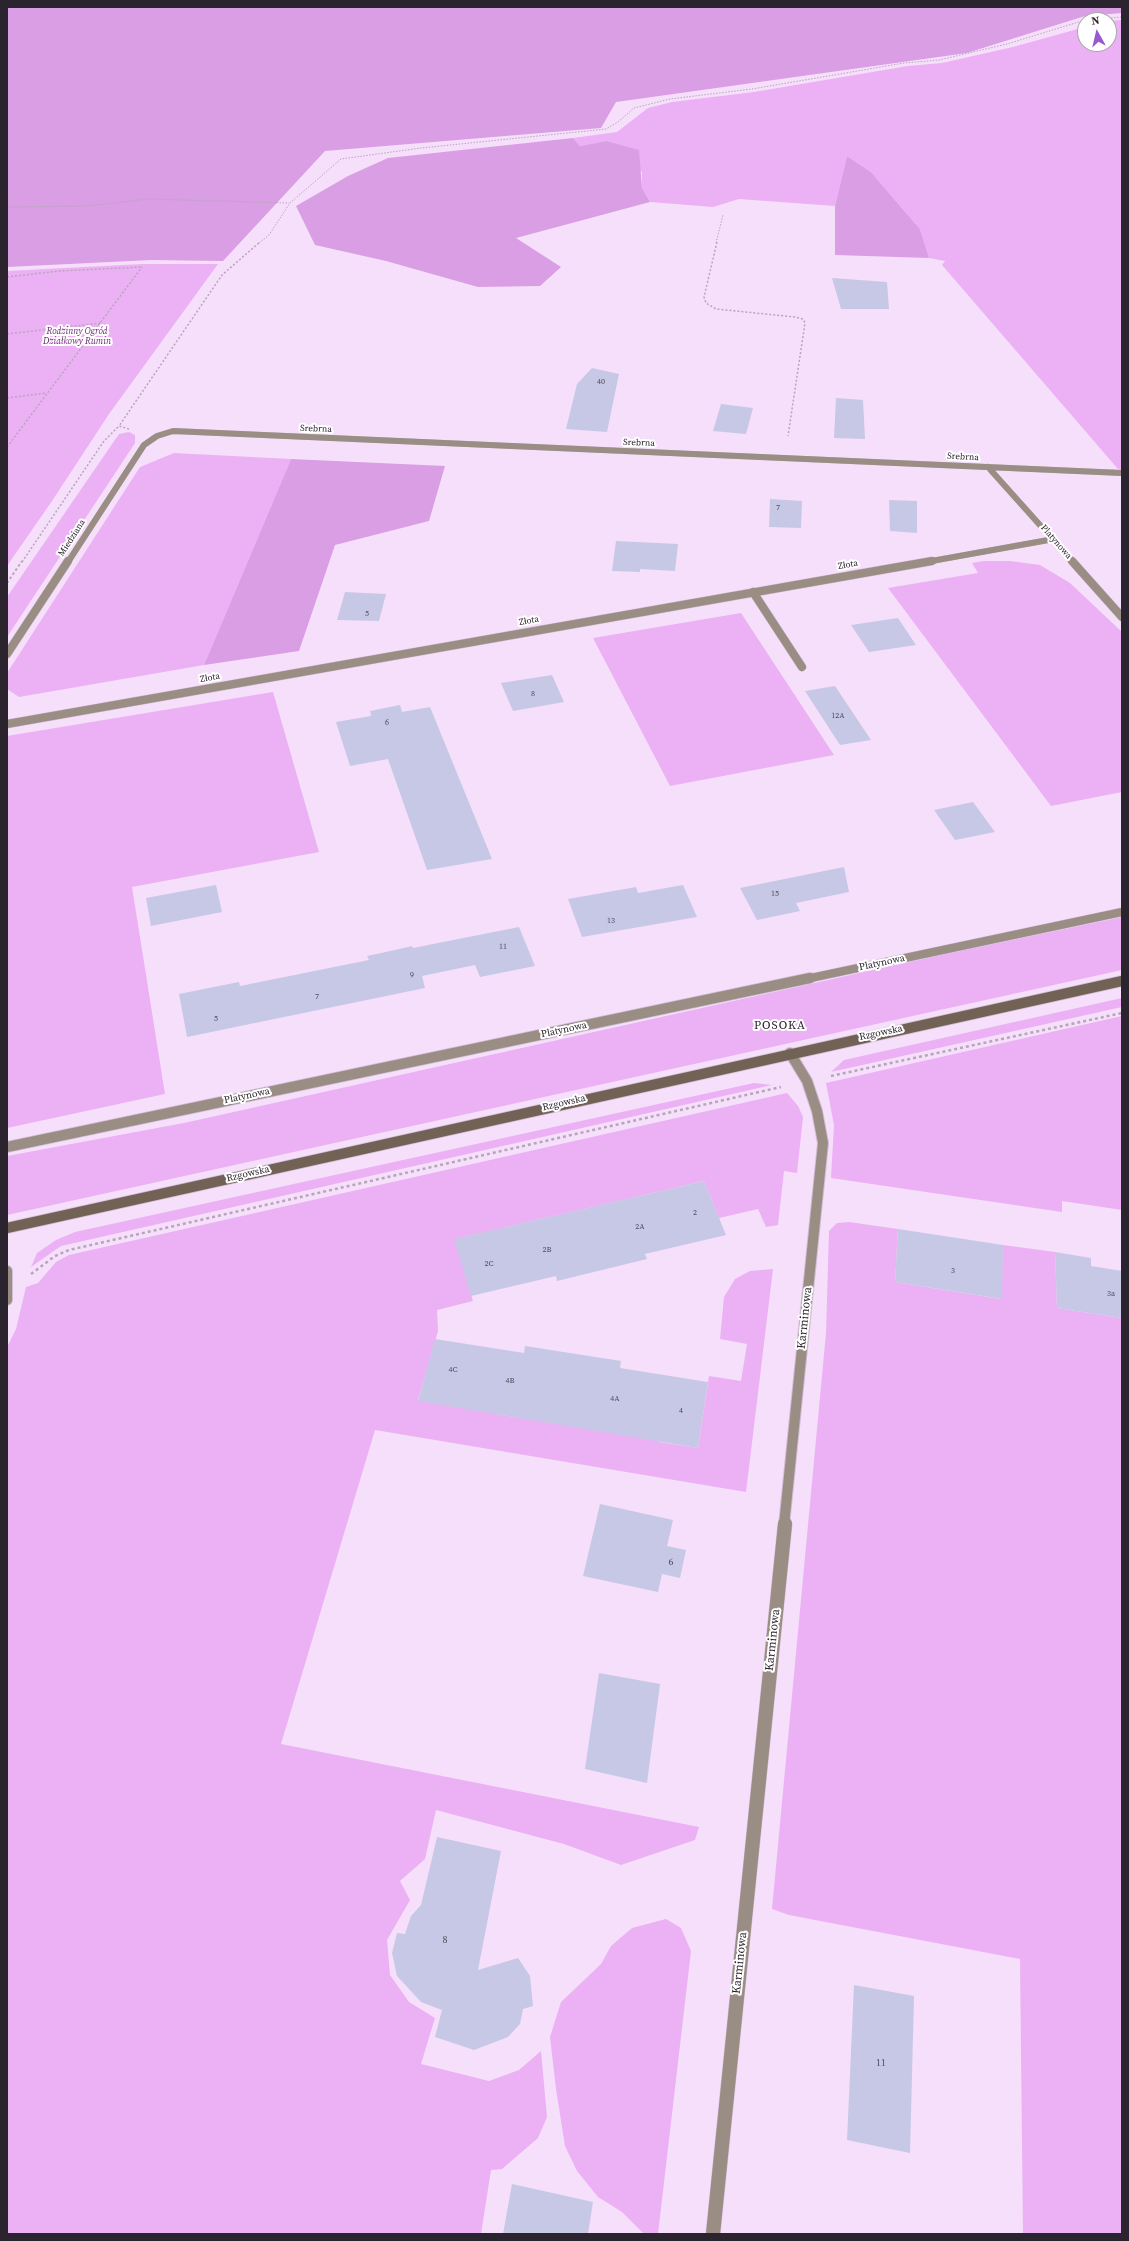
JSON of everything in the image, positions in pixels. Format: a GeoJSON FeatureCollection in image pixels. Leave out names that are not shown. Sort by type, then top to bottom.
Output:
{"type":"FeatureCollection","features":[{"type":"Feature","properties":{"kind":"street","name":"Srebrna"},"geometry":{"type":"LineString","coordinates":[[157,436],[173,431],[1122,473]]}},
{"type":"Feature","properties":{"kind":"street","name":"Miedziana"},"geometry":{"type":"LineString","coordinates":[[7,654],[144,445],[157,436]]}},
{"type":"Feature","properties":{"kind":"street","name":"Platynowa"},"geometry":{"type":"LineString","coordinates":[[988,467],[1054,539],[1122,617]]}},
{"type":"Feature","properties":{"kind":"street","name":"Złota"},"geometry":{"type":"LineString","coordinates":[[7,724],[1054,539]]}},
{"type":"Feature","properties":{"kind":"street"},"geometry":{"type":"LineString","coordinates":[[753,592],[802,667]]}},
{"type":"Feature","properties":{"kind":"street","name":"Platynowa"},"geometry":{"type":"LineString","coordinates":[[7,1147],[1122,912]]}},
{"type":"Feature","properties":{"kind":"street","name":"Rzgowska"},"geometry":{"type":"LineString","coordinates":[[7,1228],[790,1053],[1122,981]]}},
{"type":"Feature","properties":{"kind":"street","name":"Karminowa"},"geometry":{"type":"LineString","coordinates":[[713,2234],[823,1143],[817,1111],[807,1081],[790,1053]]}},
{"type":"Feature","properties":{"kind":"street"},"geometry":{"type":"LineString","coordinates":[[7,1276],[7,1300]]}},
{"type":"Feature","properties":{"kind":"path"},"geometry":{"type":"LineString","coordinates":[[7,583],[104,441],[119,426],[222,275],[269,235],[290,203],[341,159],[421,148],[606,129],[618,122],[634,108],[670,99],[752,89],[904,63],[939,60],[1007,44],[1077,23]]}},
{"type":"Feature","properties":{"kind":"path"},"geometry":{"type":"LineString","coordinates":[[7,207],[39,208],[81,206],[148,199],[290,203]]}},
{"type":"Feature","properties":{"kind":"path"},"geometry":{"type":"LineString","coordinates":[[723,215],[704,297],[706,303],[716,310],[794,317],[803,319],[805,323],[784,458]]}},
{"type":"Feature","properties":{"kind":"path"},"geometry":{"type":"LineString","coordinates":[[7,277],[59,271],[142,267],[7,447]]}},
{"type":"Feature","properties":{"kind":"path"},"geometry":{"type":"LineString","coordinates":[[7,334],[101,323]]}},
{"type":"Feature","properties":{"kind":"path"},"geometry":{"type":"LineString","coordinates":[[7,398],[47,393]]}},
{"type":"Feature","properties":{"kind":"path"},"geometry":{"type":"LineString","coordinates":[[119,426],[157,436]]}},
{"type":"Feature","properties":{"kind":"path"},"geometry":{"type":"LineString","coordinates":[[7,1276],[36,1272],[55,1256],[69,1250],[807,1081],[1122,1013]]}},
{"type":"Feature","properties":{"kind":"green space"},"geometry":{"type":"Polygon","coordinates":[[[1117,20],[1122,20],[1122,470],[1118,469],[942,265],[945,261],[929,258],[920,229],[871,172],[847,156],[835,206],[739,199],[713,207],[650,202],[642,188],[642,172],[606,141],[580,146],[573,138],[617,132],[648,108],[672,102],[754,92],[908,66],[942,63],[1013,47],[1077,29],[1077,52],[1117,52],[1117,20]]]}},
{"type":"Feature","properties":{"kind":"green space","name":"Rodzinny Ogród Działkowy Rumin"},"geometry":{"type":"Polygon","coordinates":[[[142,264],[218,264],[109,414],[7,566],[7,271],[142,264]]]}},
{"type":"Feature","properties":{"kind":"green space"},"geometry":{"type":"Polygon","coordinates":[[[129,432],[135,435],[135,443],[7,637],[7,597],[119,434],[129,432]]]}},
{"type":"Feature","properties":{"kind":"green space"},"geometry":{"type":"Polygon","coordinates":[[[174,453],[291,459],[204,665],[19,697],[7,689],[7,673],[140,467],[174,453]]]}},
{"type":"Feature","properties":{"kind":"green space"},"geometry":{"type":"Polygon","coordinates":[[[984,561],[1010,561],[1040,565],[1070,583],[1122,632],[1122,792],[1051,806],[888,588],[978,573],[972,563],[984,561]]]}},
{"type":"Feature","properties":{"kind":"green space"},"geometry":{"type":"Polygon","coordinates":[[[741,613],[834,755],[670,786],[593,638],[741,613]]]}},
{"type":"Feature","properties":{"kind":"green space"},"geometry":{"type":"Polygon","coordinates":[[[273,692],[319,852],[132,887],[165,1094],[7,1128],[7,736],[273,692]]]}},
{"type":"Feature","properties":{"kind":"green space"},"geometry":{"type":"Polygon","coordinates":[[[1122,917],[1122,970],[7,1215],[7,1156],[184,1123],[936,956],[1122,917]]]}},
{"type":"Feature","properties":{"kind":"green space"},"geometry":{"type":"Polygon","coordinates":[[[1122,998],[1122,1007],[831,1072],[844,1060],[1122,998]]]}},
{"type":"Feature","properties":{"kind":"green space"},"geometry":{"type":"Polygon","coordinates":[[[1122,1016],[1122,1210],[1062,1201],[1062,1212],[831,1178],[834,1125],[826,1083],[1122,1016]]]}},
{"type":"Feature","properties":{"kind":"green space"},"geometry":{"type":"Polygon","coordinates":[[[754,1083],[772,1085],[61,1246],[31,1267],[37,1253],[56,1240],[75,1232],[754,1083]]]}},
{"type":"Feature","properties":{"kind":"green space"},"geometry":{"type":"Polygon","coordinates":[[[787,1093],[798,1106],[803,1117],[797,1173],[784,1171],[778,1225],[766,1227],[758,1209],[719,1218],[704,1181],[455,1239],[473,1301],[437,1310],[438,1331],[418,1400],[497,1407],[496,1414],[533,1420],[543,1374],[660,1442],[698,1448],[709,1376],[741,1381],[747,1344],[720,1339],[724,1297],[735,1279],[750,1271],[773,1269],[746,1492],[375,1430],[281,1744],[699,1827],[695,1840],[621,1865],[564,1844],[436,1810],[425,1859],[400,1881],[410,1900],[387,1940],[390,1975],[409,2002],[435,2018],[421,2064],[489,2081],[519,2070],[541,2051],[547,2117],[538,2138],[502,2169],[491,2170],[481,2234],[7,2234],[7,1347],[16,1329],[26,1287],[38,1283],[56,1262],[69,1255],[787,1093]]]}},
{"type":"Feature","properties":{"kind":"green space"},"geometry":{"type":"Polygon","coordinates":[[[849,1222],[898,1229],[895,1282],[1001,1299],[1003,1245],[1055,1252],[1057,1308],[1122,1318],[1122,2234],[1023,2234],[1020,1959],[789,1915],[772,1909],[826,1333],[829,1231],[837,1223],[849,1222]]]}},
{"type":"Feature","properties":{"kind":"green space"},"geometry":{"type":"Polygon","coordinates":[[[666,1919],[681,1928],[691,1951],[658,2234],[644,2234],[622,2212],[598,2197],[577,2171],[565,2146],[550,2037],[561,2002],[601,1964],[611,1946],[632,1928],[666,1919]]]}},
{"type":"Feature","properties":{"kind":"shaded area"},"geometry":{"type":"Polygon","coordinates":[[[7,7],[1122,7],[1122,13],[1077,12],[1077,19],[967,53],[616,102],[601,128],[325,151],[223,261],[151,260],[7,267],[7,7]]]}},
{"type":"Feature","properties":{"kind":"shaded area"},"geometry":{"type":"Polygon","coordinates":[[[573,138],[580,146],[606,141],[639,150],[642,188],[650,202],[516,238],[561,267],[540,286],[478,287],[386,261],[315,245],[296,206],[348,176],[388,158],[573,138]]]}},
{"type":"Feature","properties":{"kind":"shaded area"},"geometry":{"type":"Polygon","coordinates":[[[847,156],[871,172],[920,229],[929,258],[835,255],[835,206],[847,156]]]}},
{"type":"Feature","properties":{"kind":"shaded area"},"geometry":{"type":"Polygon","coordinates":[[[291,459],[445,466],[429,521],[335,545],[299,651],[204,665],[291,459]]]}},
{"type":"Feature","properties":{"kind":"building"},"geometry":{"type":"Polygon","coordinates":[[[832,278],[887,282],[889,309],[841,309],[832,278]]]}},
{"type":"Feature","properties":{"kind":"building"},"geometry":{"type":"Polygon","coordinates":[[[592,368],[619,374],[607,432],[566,429],[577,384],[592,368]]]}},
{"type":"Feature","properties":{"kind":"building"},"geometry":{"type":"Polygon","coordinates":[[[836,398],[863,400],[865,439],[834,438],[836,398]]]}},
{"type":"Feature","properties":{"kind":"building"},"geometry":{"type":"Polygon","coordinates":[[[721,404],[753,408],[746,434],[713,431],[721,404]]]}},
{"type":"Feature","properties":{"kind":"building"},"geometry":{"type":"Polygon","coordinates":[[[770,499],[802,501],[801,528],[769,527],[770,499]]]}},
{"type":"Feature","properties":{"kind":"building"},"geometry":{"type":"Polygon","coordinates":[[[889,500],[917,501],[917,533],[890,531],[889,500]]]}},
{"type":"Feature","properties":{"kind":"building"},"geometry":{"type":"Polygon","coordinates":[[[616,541],[678,544],[675,571],[640,569],[640,572],[612,571],[616,541]]]}},
{"type":"Feature","properties":{"kind":"building"},"geometry":{"type":"Polygon","coordinates":[[[345,592],[386,594],[379,621],[337,620],[345,592]]]}},
{"type":"Feature","properties":{"kind":"building"},"geometry":{"type":"Polygon","coordinates":[[[898,618],[916,645],[869,652],[851,625],[898,618]]]}},
{"type":"Feature","properties":{"kind":"building"},"geometry":{"type":"Polygon","coordinates":[[[552,675],[564,702],[513,711],[501,683],[552,675]]]}},
{"type":"Feature","properties":{"kind":"building"},"geometry":{"type":"Polygon","coordinates":[[[835,686],[871,740],[840,745],[805,691],[835,686]]]}},
{"type":"Feature","properties":{"kind":"building"},"geometry":{"type":"Polygon","coordinates":[[[400,705],[402,712],[430,707],[492,859],[427,870],[388,759],[350,766],[336,722],[371,716],[370,711],[400,705]]]}},
{"type":"Feature","properties":{"kind":"building"},"geometry":{"type":"Polygon","coordinates":[[[973,802],[995,832],[955,840],[934,810],[973,802]]]}},
{"type":"Feature","properties":{"kind":"building"},"geometry":{"type":"Polygon","coordinates":[[[844,867],[849,892],[796,903],[800,911],[757,920],[740,888],[844,867]]]}},
{"type":"Feature","properties":{"kind":"building"},"geometry":{"type":"Polygon","coordinates":[[[216,885],[222,912],[151,926],[146,898],[216,885]]]}},
{"type":"Feature","properties":{"kind":"building"},"geometry":{"type":"Polygon","coordinates":[[[683,885],[697,917],[582,937],[568,899],[636,887],[638,893],[683,885]]]}},
{"type":"Feature","properties":{"kind":"building"},"geometry":{"type":"Polygon","coordinates":[[[519,927],[535,966],[480,977],[475,965],[422,976],[425,988],[187,1037],[179,994],[239,982],[240,986],[369,960],[367,956],[412,946],[413,948],[519,927]]]}},
{"type":"Feature","properties":{"kind":"building"},"geometry":{"type":"Polygon","coordinates":[[[704,1181],[726,1235],[645,1254],[647,1259],[557,1281],[556,1276],[471,1296],[454,1239],[704,1181]]]}},
{"type":"Feature","properties":{"kind":"building"},"geometry":{"type":"Polygon","coordinates":[[[898,1229],[1003,1245],[1002,1299],[895,1282],[898,1229]]]}},
{"type":"Feature","properties":{"kind":"building"},"geometry":{"type":"Polygon","coordinates":[[[1055,1252],[1091,1258],[1091,1266],[1122,1271],[1122,1318],[1057,1308],[1055,1252]]]}},
{"type":"Feature","properties":{"kind":"building"},"geometry":{"type":"Polygon","coordinates":[[[435,1339],[524,1353],[525,1346],[621,1361],[620,1368],[708,1382],[698,1448],[418,1401],[435,1339]]]}},
{"type":"Feature","properties":{"kind":"building"},"geometry":{"type":"Polygon","coordinates":[[[600,1504],[673,1520],[667,1546],[686,1550],[680,1578],[662,1574],[658,1592],[583,1576],[600,1504]]]}},
{"type":"Feature","properties":{"kind":"building"},"geometry":{"type":"Polygon","coordinates":[[[599,1673],[660,1684],[647,1783],[585,1769],[599,1673]]]}},
{"type":"Feature","properties":{"kind":"building"},"geometry":{"type":"Polygon","coordinates":[[[437,1837],[501,1851],[478,1970],[518,1958],[530,1976],[533,2006],[523,2009],[520,2024],[508,2037],[474,2050],[435,2037],[442,2010],[421,2002],[397,1976],[392,1953],[397,1933],[405,1934],[411,1916],[421,1905],[437,1837]]]}},
{"type":"Feature","properties":{"kind":"building"},"geometry":{"type":"Polygon","coordinates":[[[854,1985],[914,1996],[910,2153],[847,2140],[854,1985]]]}},
{"type":"Feature","properties":{"kind":"building"},"geometry":{"type":"Polygon","coordinates":[[[512,2184],[593,2202],[588,2234],[503,2234],[512,2184]]]}},
{"type":"Feature","properties":{"kind":"district","name":"POSOKA"},"geometry":{"type":"Point","coordinates":[780,1026]}}]}
